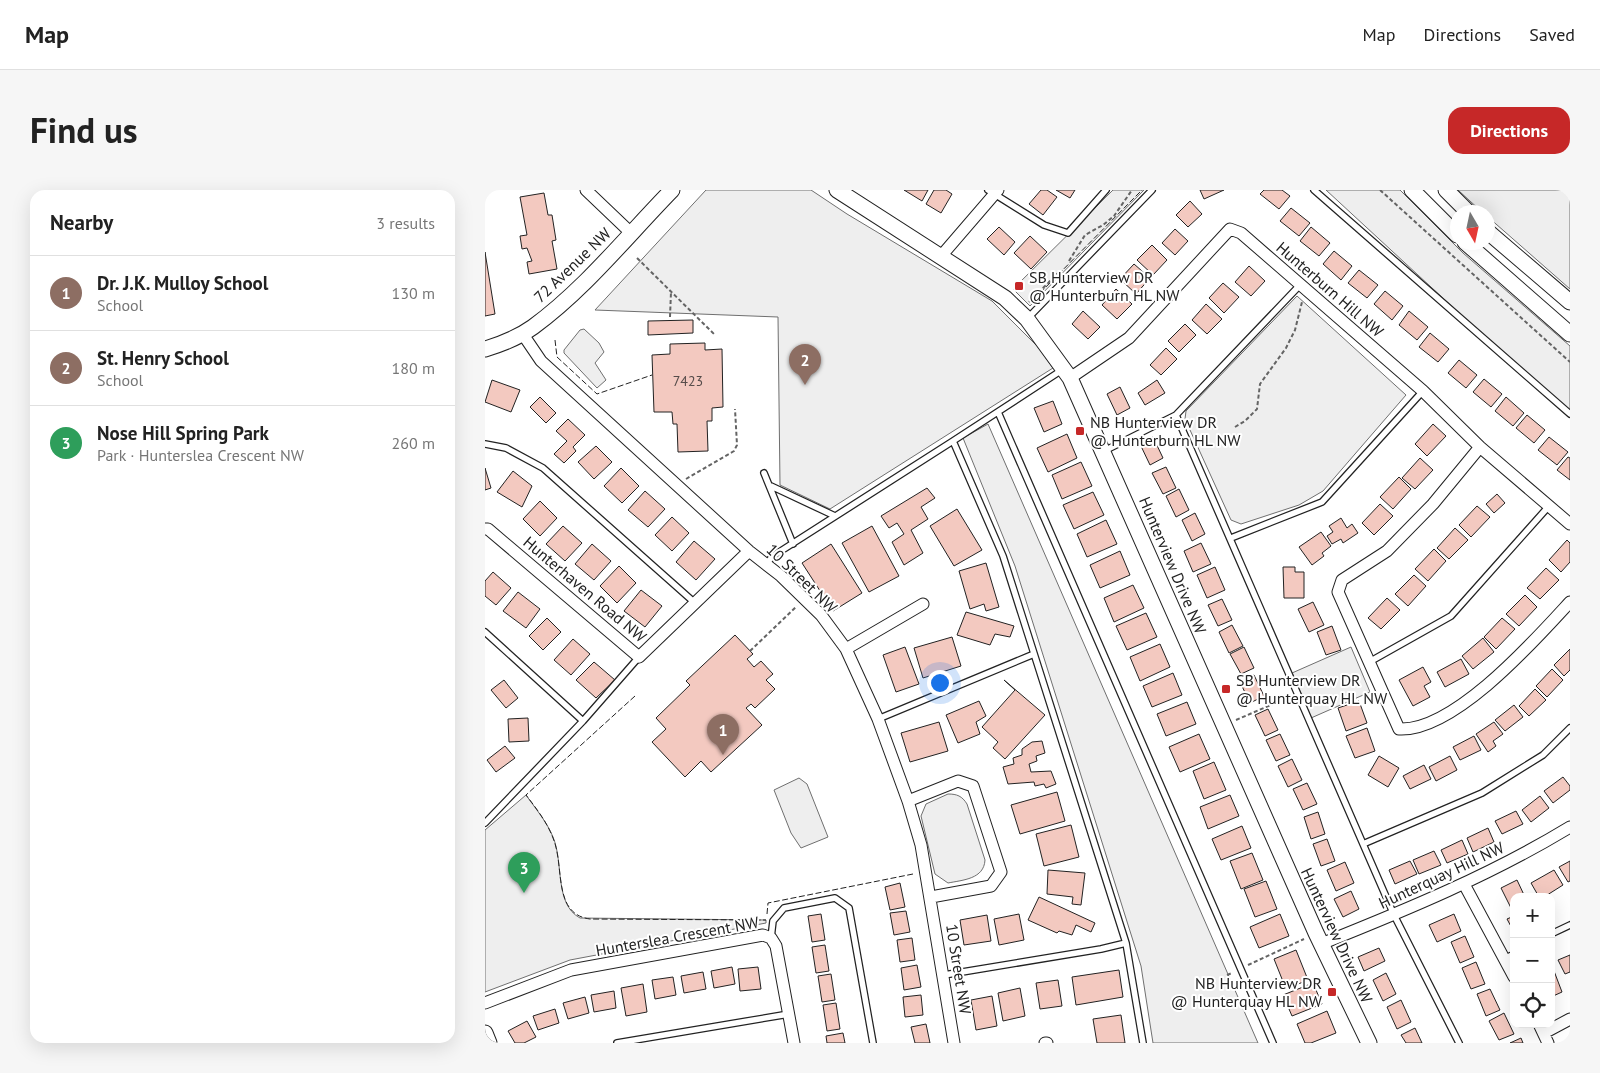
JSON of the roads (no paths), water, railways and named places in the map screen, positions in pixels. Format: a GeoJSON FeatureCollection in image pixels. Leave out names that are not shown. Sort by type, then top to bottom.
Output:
{"type":"FeatureCollection","features":[{"type":"Feature","properties":{"kind":"street"},"geometry":{"type":"LineString","coordinates":[[586,190],[630,232]]}},
{"type":"Feature","properties":{"kind":"street","name":"72 Avenue NW"},"geometry":{"type":"LineString","coordinates":[[485,349],[533,327],[567,297],[672,190]]}},
{"type":"Feature","properties":{"kind":"street","name":"Hunterview Drive NW"},"geometry":{"type":"LineString","coordinates":[[837,190],[941,255],[1005,298],[1023,315],[1068,373],[1318,939],[1369,1043]]}},
{"type":"Feature","properties":{"kind":"street"},"geometry":{"type":"LineString","coordinates":[[1412,190],[1450,228]]}},
{"type":"Feature","properties":{"kind":"street"},"geometry":{"type":"LineString","coordinates":[[1446,190],[1461,205]]}},
{"type":"Feature","properties":{"kind":"street"},"geometry":{"type":"LineString","coordinates":[[941,255],[993,191]]}},
{"type":"Feature","properties":{"kind":"street","name":"Hunterburn Hill NW"},"geometry":{"type":"LineString","coordinates":[[1068,373],[1129,338],[1229,229],[1241,233],[1303,286],[1423,391],[1481,447],[1570,524]]}},
{"type":"Feature","properties":{"kind":"street"},"geometry":{"type":"LineString","coordinates":[[1495,238],[1570,302]]}},
{"type":"Feature","properties":{"kind":"street"},"geometry":{"type":"LineString","coordinates":[[1474,250],[1570,334]]}},
{"type":"Feature","properties":{"kind":"street","name":"10 Street NW"},"geometry":{"type":"LineString","coordinates":[[523,333],[541,361],[821,615],[846,649],[878,719],[908,801],[921,845],[954,1043]]}},
{"type":"Feature","properties":{"kind":"street"},"geometry":{"type":"LineString","coordinates":[[1481,447],[1433,504],[1387,551],[1342,580],[1338,592],[1371,662],[1399,729],[1411,730],[1451,711],[1492,682],[1523,653],[1570,602]]}},
{"type":"Feature","properties":{"kind":"street","name":"Hunterhaven Road NW"},"geometry":{"type":"LineString","coordinates":[[485,529],[488,529],[639,657],[749,551]]}},
{"type":"Feature","properties":{"kind":"street"},"geometry":{"type":"LineString","coordinates":[[846,649],[923,604]]}},
{"type":"Feature","properties":{"kind":"street"},"geometry":{"type":"LineString","coordinates":[[908,801],[958,781],[973,786],[1001,872],[991,886],[931,897]]}},
{"type":"Feature","properties":{"kind":"street","name":"Hunterquay Hill NW"},"geometry":{"type":"LineString","coordinates":[[1318,939],[1393,915],[1464,884],[1529,852],[1570,827]]}},
{"type":"Feature","properties":{"kind":"street"},"geometry":{"type":"LineString","coordinates":[[1464,884],[1509,956]]}},
{"type":"Feature","properties":{"kind":"street","name":"Hunterslea Crescent NW"},"geometry":{"type":"LineString","coordinates":[[485,1003],[571,970],[763,935],[771,938],[776,946],[794,1043]]}},
{"type":"Feature","properties":{"kind":"street"},"geometry":{"type":"LineString","coordinates":[[1544,1033],[1570,1019]]}},
{"type":"Feature","properties":{"kind":"street"},"geometry":{"type":"LineString","coordinates":[[485,1033],[489,1043]]}},
{"type":"Feature","properties":{"kind":"lane"},"geometry":{"type":"LineString","coordinates":[[993,191],[1044,225],[1068,233],[1106,190]]}},
{"type":"Feature","properties":{"kind":"lane"},"geometry":{"type":"LineString","coordinates":[[1023,315],[1152,190]]}},
{"type":"Feature","properties":{"kind":"lane"},"geometry":{"type":"LineString","coordinates":[[1315,190],[1570,414]]}},
{"type":"Feature","properties":{"kind":"lane"},"geometry":{"type":"LineString","coordinates":[[1104,451],[1176,415],[1303,286]]}},
{"type":"Feature","properties":{"kind":"lane"},"geometry":{"type":"LineString","coordinates":[[766,564],[773,556],[998,412],[1068,373]]}},
{"type":"Feature","properties":{"kind":"lane"},"geometry":{"type":"LineString","coordinates":[[1231,538],[1322,502],[1423,391]]}},
{"type":"Feature","properties":{"kind":"lane"},"geometry":{"type":"LineString","coordinates":[[998,412],[1273,1043]]}},
{"type":"Feature","properties":{"kind":"lane"},"geometry":{"type":"LineString","coordinates":[[1176,415],[1393,915],[1459,1043]]}},
{"type":"Feature","properties":{"kind":"lane"},"geometry":{"type":"LineString","coordinates":[[953,441],[1003,556],[1126,942],[1143,1043]]}},
{"type":"Feature","properties":{"kind":"lane"},"geometry":{"type":"LineString","coordinates":[[485,444],[506,448],[543,468],[695,603]]}},
{"type":"Feature","properties":{"kind":"lane"},"geometry":{"type":"LineString","coordinates":[[764,473],[771,486],[793,544]]}},
{"type":"Feature","properties":{"kind":"lane"},"geometry":{"type":"LineString","coordinates":[[771,486],[835,516]]}},
{"type":"Feature","properties":{"kind":"lane"},"geometry":{"type":"LineString","coordinates":[[1371,662],[1451,616],[1549,506]]}},
{"type":"Feature","properties":{"kind":"lane"},"geometry":{"type":"LineString","coordinates":[[485,632],[583,721]]}},
{"type":"Feature","properties":{"kind":"lane"},"geometry":{"type":"LineString","coordinates":[[878,719],[1034,654]]}},
{"type":"Feature","properties":{"kind":"lane"},"geometry":{"type":"LineString","coordinates":[[485,823],[583,721],[639,657]]}},
{"type":"Feature","properties":{"kind":"lane"},"geometry":{"type":"LineString","coordinates":[[1363,844],[1481,793],[1543,754],[1570,728]]}},
{"type":"Feature","properties":{"kind":"lane"},"geometry":{"type":"LineString","coordinates":[[771,938],[773,922],[784,908],[835,898],[849,908],[873,1043]]}},
{"type":"Feature","properties":{"kind":"lane"},"geometry":{"type":"LineString","coordinates":[[1555,932],[1570,924]]}},
{"type":"Feature","properties":{"kind":"lane"},"geometry":{"type":"LineString","coordinates":[[943,975],[1101,949],[1126,942]]}},
{"type":"Feature","properties":{"kind":"lane"},"geometry":{"type":"LineString","coordinates":[[617,1043],[789,1014]]}},
{"type":"Feature","properties":{"kind":"place","name":"SB Hunterview DR @ Hunterburn HL NW"},"geometry":{"type":"Point","coordinates":[1019,286]}},
{"type":"Feature","properties":{"kind":"place","name":"St. Henry School"},"geometry":{"type":"Point","coordinates":[805,385]}},
{"type":"Feature","properties":{"kind":"place","name":"NB Hunterview DR @ Hunterburn HL NW"},"geometry":{"type":"Point","coordinates":[1080,431]}},
{"type":"Feature","properties":{"kind":"place","name":"SB Hunterview DR @ Hunterquay HL NW"},"geometry":{"type":"Point","coordinates":[1226,689]}},
{"type":"Feature","properties":{"kind":"place","name":"Dr. J.K. Mulloy School"},"geometry":{"type":"Point","coordinates":[723,755]}},
{"type":"Feature","properties":{"kind":"place","name":"Nose Hill Spring Park"},"geometry":{"type":"Point","coordinates":[524,893]}},
{"type":"Feature","properties":{"kind":"place","name":"NB Hunterview DR @ Hunterquay HL NW"},"geometry":{"type":"Point","coordinates":[1332,992]}}]}
